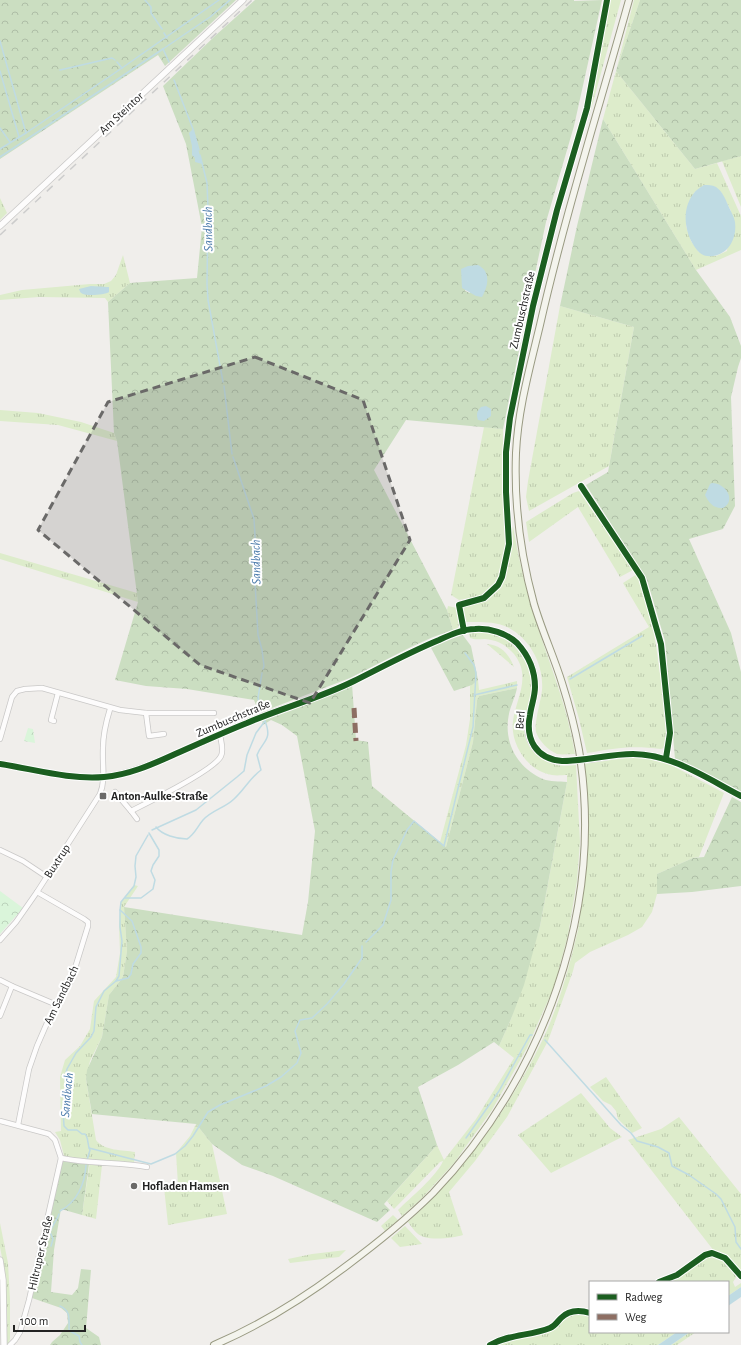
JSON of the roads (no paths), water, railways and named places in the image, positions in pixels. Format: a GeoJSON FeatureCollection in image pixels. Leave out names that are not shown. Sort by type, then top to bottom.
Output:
{"type":"FeatureCollection","features":[{"type":"Feature","properties":{"kind":"main road"},"geometry":{"type":"LineString","coordinates":[[214,1345],[253,1327],[328,1280],[396,1227],[432,1194],[489,1124],[513,1086],[552,1004],[567,955],[580,892],[584,846],[583,777],[574,726],[563,685],[535,606],[521,547],[515,492],[518,418],[568,208],[629,0]]}},
{"type":"Feature","properties":{"kind":"street","name":"Am Steintor"},"geometry":{"type":"LineString","coordinates":[[0,226],[243,0]]}},
{"type":"Feature","properties":{"kind":"street","name":"Zumbuschstraße"},"geometry":{"type":"LineString","coordinates":[[0,764],[71,776],[104,777],[122,774],[142,768],[260,718],[340,687],[404,655],[464,630],[459,605],[484,598],[498,585],[502,577],[510,544],[506,492],[506,452],[510,418],[533,306],[555,217],[587,108],[607,0]]}},
{"type":"Feature","properties":{"kind":"street"},"geometry":{"type":"LineString","coordinates":[[581,486],[642,578],[661,644],[670,733],[666,758]]}},
{"type":"Feature","properties":{"kind":"street","name":"Berl"},"geometry":{"type":"LineString","coordinates":[[464,630],[481,628],[499,632],[508,636],[521,648],[531,664],[534,676],[535,689],[528,724],[531,740],[537,750],[545,757],[556,761],[592,759],[632,754],[666,758],[741,796]]}},
{"type":"Feature","properties":{"kind":"street"},"geometry":{"type":"LineString","coordinates":[[0,739],[12,697],[17,691],[25,689],[42,688],[110,709],[146,713],[193,715],[214,713]]}},
{"type":"Feature","properties":{"kind":"street"},"geometry":{"type":"LineString","coordinates":[[54,721],[51,720],[58,693]]}},
{"type":"Feature","properties":{"kind":"street"},"geometry":{"type":"LineString","coordinates":[[104,777],[104,733],[110,709]]}},
{"type":"Feature","properties":{"kind":"street"},"geometry":{"type":"LineString","coordinates":[[146,713],[149,736],[164,734]]}},
{"type":"Feature","properties":{"kind":"street"},"geometry":{"type":"LineString","coordinates":[[131,811],[172,790],[219,760],[222,756],[220,735]]}},
{"type":"Feature","properties":{"kind":"street","name":"Buxtrup"},"geometry":{"type":"LineString","coordinates":[[0,940],[16,922],[37,892],[100,794],[103,787],[104,777]]}},
{"type":"Feature","properties":{"kind":"street"},"geometry":{"type":"LineString","coordinates":[[115,792],[137,819]]}},
{"type":"Feature","properties":{"kind":"street"},"geometry":{"type":"LineString","coordinates":[[0,850],[23,861],[47,877]]}},
{"type":"Feature","properties":{"kind":"street","name":"Am Sandbach"},"geometry":{"type":"LineString","coordinates":[[18,1125],[29,1069],[37,1046],[57,1005],[71,981],[88,926],[88,922],[84,919],[37,892]]}},
{"type":"Feature","properties":{"kind":"street"},"geometry":{"type":"LineString","coordinates":[[0,980],[57,1005]]}},
{"type":"Feature","properties":{"kind":"street"},"geometry":{"type":"LineString","coordinates":[[0,1016],[12,986]]}},
{"type":"Feature","properties":{"kind":"street"},"geometry":{"type":"LineString","coordinates":[[0,1121],[49,1134],[55,1140],[61,1158],[78,1161],[147,1166]]}},
{"type":"Feature","properties":{"kind":"street","name":"Hiltruper Straße"},"geometry":{"type":"LineString","coordinates":[[10,1345],[20,1332],[29,1300],[61,1158]]}},
{"type":"Feature","properties":{"kind":"street"},"geometry":{"type":"LineString","coordinates":[[0,1260],[3,1280],[4,1345]]}},
{"type":"Feature","properties":{"kind":"water"},"geometry":{"type":"Polygon","coordinates":[[[193,129],[202,164],[195,162],[195,158],[192,155],[192,146],[189,133],[193,129]]]}},
{"type":"Feature","properties":{"kind":"water"},"geometry":{"type":"Polygon","coordinates":[[[704,185],[714,186],[720,191],[726,200],[735,222],[735,234],[731,244],[728,249],[719,255],[708,256],[700,253],[689,237],[687,229],[687,206],[695,192],[704,185]]]}},
{"type":"Feature","properties":{"kind":"water"},"geometry":{"type":"Polygon","coordinates":[[[478,265],[484,270],[487,277],[486,288],[482,297],[476,296],[462,288],[461,269],[468,266],[478,265]]]}},
{"type":"Feature","properties":{"kind":"water"},"geometry":{"type":"Polygon","coordinates":[[[91,286],[109,287],[109,292],[85,295],[80,292],[79,289],[91,286]]]}},
{"type":"Feature","properties":{"kind":"water"},"geometry":{"type":"Polygon","coordinates":[[[486,406],[491,409],[491,416],[484,421],[478,420],[477,414],[479,410],[481,407],[486,406]]]}},
{"type":"Feature","properties":{"kind":"water"},"geometry":{"type":"Polygon","coordinates":[[[712,483],[721,486],[728,492],[729,501],[723,508],[717,508],[712,505],[705,495],[710,484],[712,483]]]}},
{"type":"Feature","properties":{"kind":"water"},"geometry":{"type":"Polygon","coordinates":[[[741,1287],[741,1297],[729,1305],[729,1295],[741,1287]]]}},
{"type":"Feature","properties":{"kind":"water"},"geometry":{"type":"Polygon","coordinates":[[[676,1333],[689,1333],[671,1345],[658,1345],[676,1333]]]}},
{"type":"Feature","properties":{"kind":"waterway"},"geometry":{"type":"LineString","coordinates":[[145,0],[151,7],[151,13],[162,29]]}},
{"type":"Feature","properties":{"kind":"waterway"},"geometry":{"type":"LineString","coordinates":[[0,149],[122,68],[219,0]]}},
{"type":"Feature","properties":{"kind":"waterway","name":"Sandbach"},"geometry":{"type":"LineString","coordinates":[[169,62],[163,49],[210,17],[230,0]]}},
{"type":"Feature","properties":{"kind":"waterway"},"geometry":{"type":"LineString","coordinates":[[164,33],[167,38]]}},
{"type":"Feature","properties":{"kind":"waterway"},"geometry":{"type":"LineString","coordinates":[[0,41],[26,133]]}},
{"type":"Feature","properties":{"kind":"waterway"},"geometry":{"type":"LineString","coordinates":[[0,157],[163,49]]}},
{"type":"Feature","properties":{"kind":"waterway"},"geometry":{"type":"LineString","coordinates":[[60,70],[112,58],[115,60]]}},
{"type":"Feature","properties":{"kind":"waterway"},"geometry":{"type":"LineString","coordinates":[[117,62],[122,68]]}},
{"type":"Feature","properties":{"kind":"waterway"},"geometry":{"type":"LineString","coordinates":[[0,71],[19,137]]}},
{"type":"Feature","properties":{"kind":"waterway","name":"Sandbach"},"geometry":{"type":"LineString","coordinates":[[174,80],[193,129],[199,150]]}},
{"type":"Feature","properties":{"kind":"waterway"},"geometry":{"type":"LineString","coordinates":[[0,128],[10,142]]}},
{"type":"Feature","properties":{"kind":"waterway","name":"Sandbach"},"geometry":{"type":"LineString","coordinates":[[200,155],[207,183],[208,300],[223,382]]}},
{"type":"Feature","properties":{"kind":"waterway","name":"Sandbach"},"geometry":{"type":"LineString","coordinates":[[224,386],[232,454]]}},
{"type":"Feature","properties":{"kind":"waterway","name":"Sandbach"},"geometry":{"type":"LineString","coordinates":[[233,457],[254,519],[257,569],[255,582],[258,635],[262,650],[263,669]]}},
{"type":"Feature","properties":{"kind":"waterway"},"geometry":{"type":"LineString","coordinates":[[570,679],[642,636]]}},
{"type":"Feature","properties":{"kind":"waterway"},"geometry":{"type":"LineString","coordinates":[[366,942],[383,925],[391,900],[391,872],[393,860],[407,830],[414,821],[444,846],[473,727],[476,673],[474,665],[465,653]]}},
{"type":"Feature","properties":{"kind":"waterway","name":"Sandbach"},"geometry":{"type":"LineString","coordinates":[[261,711],[258,698],[262,673]]}},
{"type":"Feature","properties":{"kind":"waterway"},"geometry":{"type":"LineString","coordinates":[[474,695],[517,685]]}},
{"type":"Feature","properties":{"kind":"waterway","name":"Sandbach"},"geometry":{"type":"LineString","coordinates":[[152,830],[196,810],[244,771],[247,755],[256,733],[265,721],[264,719]]}},
{"type":"Feature","properties":{"kind":"waterway","name":"Sandbach"},"geometry":{"type":"LineString","coordinates":[[156,827],[170,836],[187,839],[214,811],[227,805],[234,799],[261,770],[257,755],[266,740],[268,733],[265,721]]}},
{"type":"Feature","properties":{"kind":"waterway","name":"Sandbach"},"geometry":{"type":"LineString","coordinates":[[125,898],[141,898],[153,889],[155,880],[151,871],[159,856],[159,850],[149,833]]}},
{"type":"Feature","properties":{"kind":"waterway","name":"Sandbach"},"geometry":{"type":"LineString","coordinates":[[87,1160],[90,1150],[85,1134],[82,1134],[77,1130],[68,1130],[64,1126],[63,1110],[66,1088],[65,1077],[67,1069],[76,1053],[91,1037],[94,1031],[96,1007],[104,991],[116,981],[119,976],[122,941],[120,927],[121,902],[134,886],[136,877],[136,856],[148,835]]}},
{"type":"Feature","properties":{"kind":"waterway","name":"Sandbach"},"geometry":{"type":"LineString","coordinates":[[116,981],[128,978],[131,974],[133,964],[141,953],[141,947],[132,921],[120,910]]}},
{"type":"Feature","properties":{"kind":"waterway"},"geometry":{"type":"LineString","coordinates":[[89,1148],[151,1164],[175,1154],[185,1146],[208,1112],[220,1105],[266,1086],[281,1077],[297,1063],[301,1053],[295,1031],[300,1020],[312,1018],[327,1004],[344,984],[362,958],[362,946]]}},
{"type":"Feature","properties":{"kind":"waterway"},"geometry":{"type":"LineString","coordinates":[[466,1138],[499,1091],[530,1035],[532,1035]]}},
{"type":"Feature","properties":{"kind":"waterway"},"geometry":{"type":"LineString","coordinates":[[545,1040],[637,1141],[658,1147],[669,1153],[672,1166],[689,1175],[721,1199],[735,1227],[736,1242],[741,1249]]}},
{"type":"Feature","properties":{"kind":"waterway","name":"Sandbach"},"geometry":{"type":"LineString","coordinates":[[60,1211],[71,1203],[79,1192],[84,1179],[86,1165]]}},
{"type":"Feature","properties":{"kind":"waterway","name":"Sandbach"},"geometry":{"type":"LineString","coordinates":[[51,1246],[53,1239],[50,1232],[59,1214]]}},
{"type":"Feature","properties":{"kind":"waterway","name":"Sandbach"},"geometry":{"type":"LineString","coordinates":[[60,1306],[68,1313],[70,1331],[79,1336],[82,1345]]}},
{"type":"Feature","properties":{"kind":"railway"},"geometry":{"type":"LineString","coordinates":[[0,235],[252,0]]}},
{"type":"Feature","properties":{"kind":"place","name":"Anton-Aulke-Straße"},"geometry":{"type":"Point","coordinates":[103,796]}},
{"type":"Feature","properties":{"kind":"place","name":"Hofladen Hamsen"},"geometry":{"type":"Point","coordinates":[134,1186]}}]}
